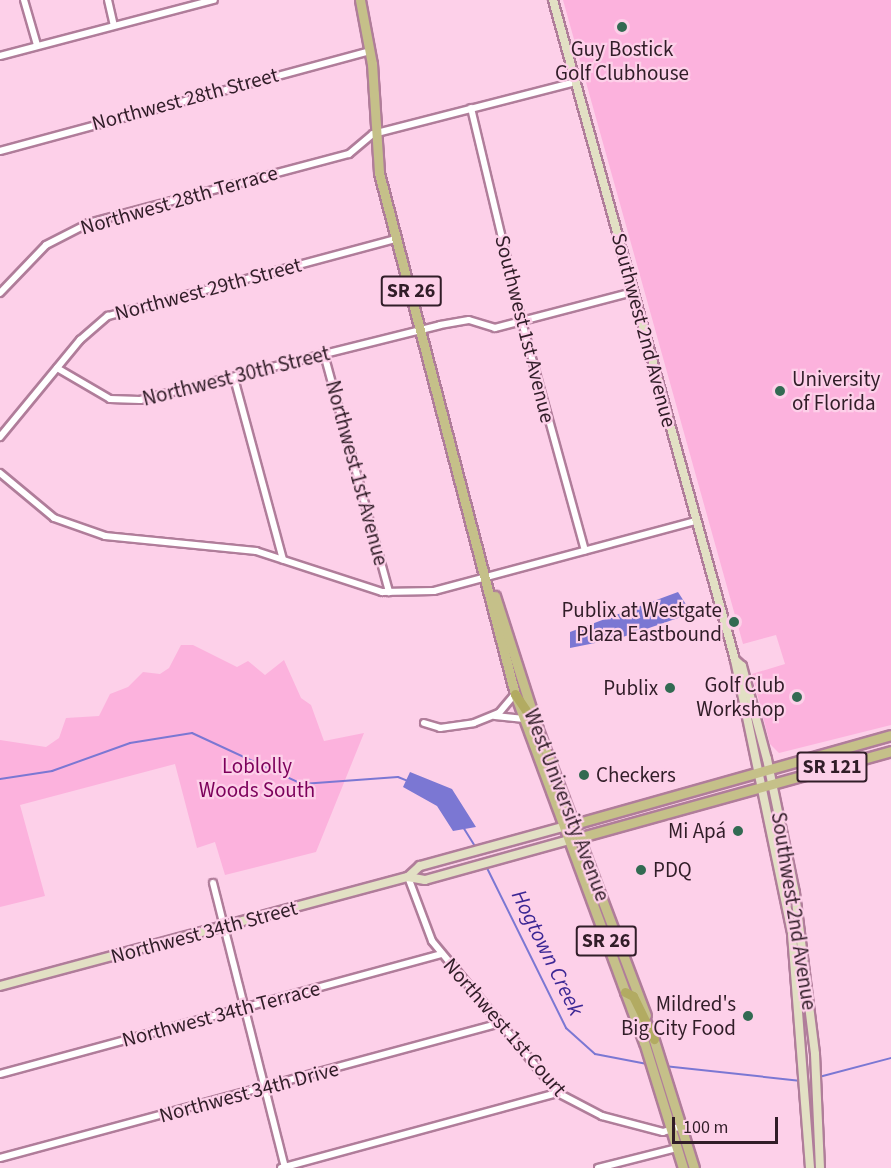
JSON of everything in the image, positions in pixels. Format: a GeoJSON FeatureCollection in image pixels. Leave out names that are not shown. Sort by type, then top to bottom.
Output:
{"type":"FeatureCollection","features":[{"type":"Feature","properties":{"kind":"highway"},"geometry":{"type":"LineString","coordinates":[[514,694],[537,727]]}},
{"type":"Feature","properties":{"kind":"highway"},"geometry":{"type":"LineString","coordinates":[[625,992],[633,996],[654,1039]]}},
{"type":"Feature","properties":{"kind":"main road","name":"West University Avenue"},"geometry":{"type":"LineString","coordinates":[[360,0],[370,51],[373,134],[396,238],[487,578],[514,694],[644,1042],[683,1168]]}},
{"type":"Feature","properties":{"kind":"main road","name":"Southwest 2nd Avenue"},"geometry":{"type":"LineString","coordinates":[[553,0],[735,660],[786,894],[801,1026],[810,1168]]}},
{"type":"Feature","properties":{"kind":"main road","name":"West University Avenue"},"geometry":{"type":"LineString","coordinates":[[487,578],[537,727],[654,1039],[694,1168]]}},
{"type":"Feature","properties":{"kind":"main road","name":"Southwest 2nd Avenue"},"geometry":{"type":"LineString","coordinates":[[735,660],[742,666],[769,769],[797,903],[815,1054],[820,1168]]}},
{"type":"Feature","properties":{"kind":"main road","name":"SR 121"},"geometry":{"type":"LineString","coordinates":[[563,827],[891,735]]}},
{"type":"Feature","properties":{"kind":"main road","name":"SR 121"},"geometry":{"type":"LineString","coordinates":[[568,840],[891,751]]}},
{"type":"Feature","properties":{"kind":"main road","name":"Northwest 34th Street"},"geometry":{"type":"LineString","coordinates":[[408,877],[420,866],[563,827]]}},
{"type":"Feature","properties":{"kind":"main road","name":"Northwest 34th Street"},"geometry":{"type":"LineString","coordinates":[[0,986],[408,877],[425,880],[568,840]]}},
{"type":"Feature","properties":{"kind":"main road"},"geometry":{"type":"LineString","coordinates":[[801,1026],[812,1024]]}},
{"type":"Feature","properties":{"kind":"street"},"geometry":{"type":"LineString","coordinates":[[24,0],[37,45]]}},
{"type":"Feature","properties":{"kind":"street"},"geometry":{"type":"LineString","coordinates":[[108,0],[114,25]]}},
{"type":"Feature","properties":{"kind":"street"},"geometry":{"type":"LineString","coordinates":[[0,56],[193,3],[214,0]]}},
{"type":"Feature","properties":{"kind":"street","name":"Northwest 28th Street"},"geometry":{"type":"LineString","coordinates":[[0,151],[370,51]]}},
{"type":"Feature","properties":{"kind":"street"},"geometry":{"type":"LineString","coordinates":[[373,134],[575,82]]}},
{"type":"Feature","properties":{"kind":"street","name":"Southwest 1st Avenue"},"geometry":{"type":"LineString","coordinates":[[471,108],[522,322],[585,550]]}},
{"type":"Feature","properties":{"kind":"street","name":"Northwest 28th Terrace"},"geometry":{"type":"LineString","coordinates":[[0,293],[46,245],[69,231],[349,154],[373,134]]}},
{"type":"Feature","properties":{"kind":"street","name":"Northwest 29th Street"},"geometry":{"type":"LineString","coordinates":[[0,437],[91,328],[118,312],[396,238]]}},
{"type":"Feature","properties":{"kind":"street","name":"Northwest 30th Street"},"geometry":{"type":"LineString","coordinates":[[57,368],[110,399],[128,401],[234,378],[421,330],[470,320],[495,328],[633,292]]}},
{"type":"Feature","properties":{"kind":"street","name":"Northwest 1st Avenue"},"geometry":{"type":"LineString","coordinates":[[324,354],[389,592]]}},
{"type":"Feature","properties":{"kind":"street"},"geometry":{"type":"LineString","coordinates":[[234,378],[283,560]]}},
{"type":"Feature","properties":{"kind":"street"},"geometry":{"type":"LineString","coordinates":[[0,473],[54,518],[96,533],[256,551],[346,584],[389,592],[434,591],[696,521]]}},
{"type":"Feature","properties":{"kind":"street"},"geometry":{"type":"LineString","coordinates":[[495,716],[514,694]]}},
{"type":"Feature","properties":{"kind":"street"},"geometry":{"type":"LineString","coordinates":[[424,723],[458,728],[495,716],[522,719]]}},
{"type":"Feature","properties":{"kind":"street","name":"Northwest 1st Court"},"geometry":{"type":"LineString","coordinates":[[408,877],[424,926],[442,954],[497,1024],[558,1093],[586,1111],[663,1132],[682,1126]]}},
{"type":"Feature","properties":{"kind":"street"},"geometry":{"type":"LineString","coordinates":[[213,883],[221,928],[284,1168],[558,1093]]}},
{"type":"Feature","properties":{"kind":"street","name":"Northwest 34th Terrace"},"geometry":{"type":"LineString","coordinates":[[0,1074],[442,954]]}},
{"type":"Feature","properties":{"kind":"street","name":"Northwest 34th Drive"},"geometry":{"type":"LineString","coordinates":[[0,1158],[497,1024]]}},
{"type":"Feature","properties":{"kind":"street"},"geometry":{"type":"LineString","coordinates":[[598,1168],[677,1148]]}},
{"type":"Feature","properties":{"kind":"green space","name":"University of Florida"},"geometry":{"type":"Polygon","coordinates":[[[563,0],[891,0],[891,725],[779,753],[770,744],[752,674],[785,664],[776,635],[743,644],[563,0]]]}},
{"type":"Feature","properties":{"kind":"green space","name":"Loblolly Woods South"},"geometry":{"type":"Polygon","coordinates":[[[181,645],[193,645],[237,667],[248,661],[265,675],[284,660],[301,698],[311,705],[324,741],[364,733],[316,852],[225,875],[215,842],[197,848],[175,764],[20,805],[45,896],[0,907],[0,740],[46,747],[59,738],[66,718],[99,716],[110,694],[128,687],[143,672],[160,674],[169,668],[181,645]]]}},
{"type":"Feature","properties":{"kind":"shaded area"},"geometry":{"type":"Polygon","coordinates":[[[678,592],[687,606],[681,617],[620,638],[570,648],[570,632],[678,592]]]}},
{"type":"Feature","properties":{"kind":"shaded area"},"geometry":{"type":"Polygon","coordinates":[[[410,772],[452,789],[476,827],[453,831],[437,806],[403,787],[410,772]]]}},
{"type":"Feature","properties":{"kind":"waterway"},"geometry":{"type":"LineString","coordinates":[[0,779],[52,771],[130,743],[192,733],[302,784],[398,777],[408,781]]}},
{"type":"Feature","properties":{"kind":"waterway","name":"Hogtown Creek"},"geometry":{"type":"LineString","coordinates":[[463,827],[476,848]]}},
{"type":"Feature","properties":{"kind":"waterway","name":"Hogtown Creek"},"geometry":{"type":"LineString","coordinates":[[486,866],[566,1028],[595,1054],[647,1064]]}},
{"type":"Feature","properties":{"kind":"waterway","name":"Hogtown Creek"},"geometry":{"type":"LineString","coordinates":[[819,1077],[891,1058]]}},
{"type":"Feature","properties":{"kind":"waterway","name":"Hogtown Creek"},"geometry":{"type":"LineString","coordinates":[[664,1066],[801,1081]]}},
{"type":"Feature","properties":{"kind":"place","name":"Guy Bostick Golf Clubhouse"},"geometry":{"type":"Point","coordinates":[622,27]}},
{"type":"Feature","properties":{"kind":"place","name":"University of Florida"},"geometry":{"type":"Point","coordinates":[780,391]}},
{"type":"Feature","properties":{"kind":"place","name":"Publix at Westgate Plaza Eastbound"},"geometry":{"type":"Point","coordinates":[734,622]}},
{"type":"Feature","properties":{"kind":"place","name":"Publix"},"geometry":{"type":"Point","coordinates":[670,688]}},
{"type":"Feature","properties":{"kind":"place","name":"Golf Club Workshop"},"geometry":{"type":"Point","coordinates":[797,697]}},
{"type":"Feature","properties":{"kind":"place","name":"Checkers"},"geometry":{"type":"Point","coordinates":[584,775]}},
{"type":"Feature","properties":{"kind":"place","name":"Mi Apá"},"geometry":{"type":"Point","coordinates":[738,831]}},
{"type":"Feature","properties":{"kind":"place","name":"PDQ"},"geometry":{"type":"Point","coordinates":[641,870]}},
{"type":"Feature","properties":{"kind":"place","name":"Mildred's Big City Food"},"geometry":{"type":"Point","coordinates":[748,1016]}}]}
